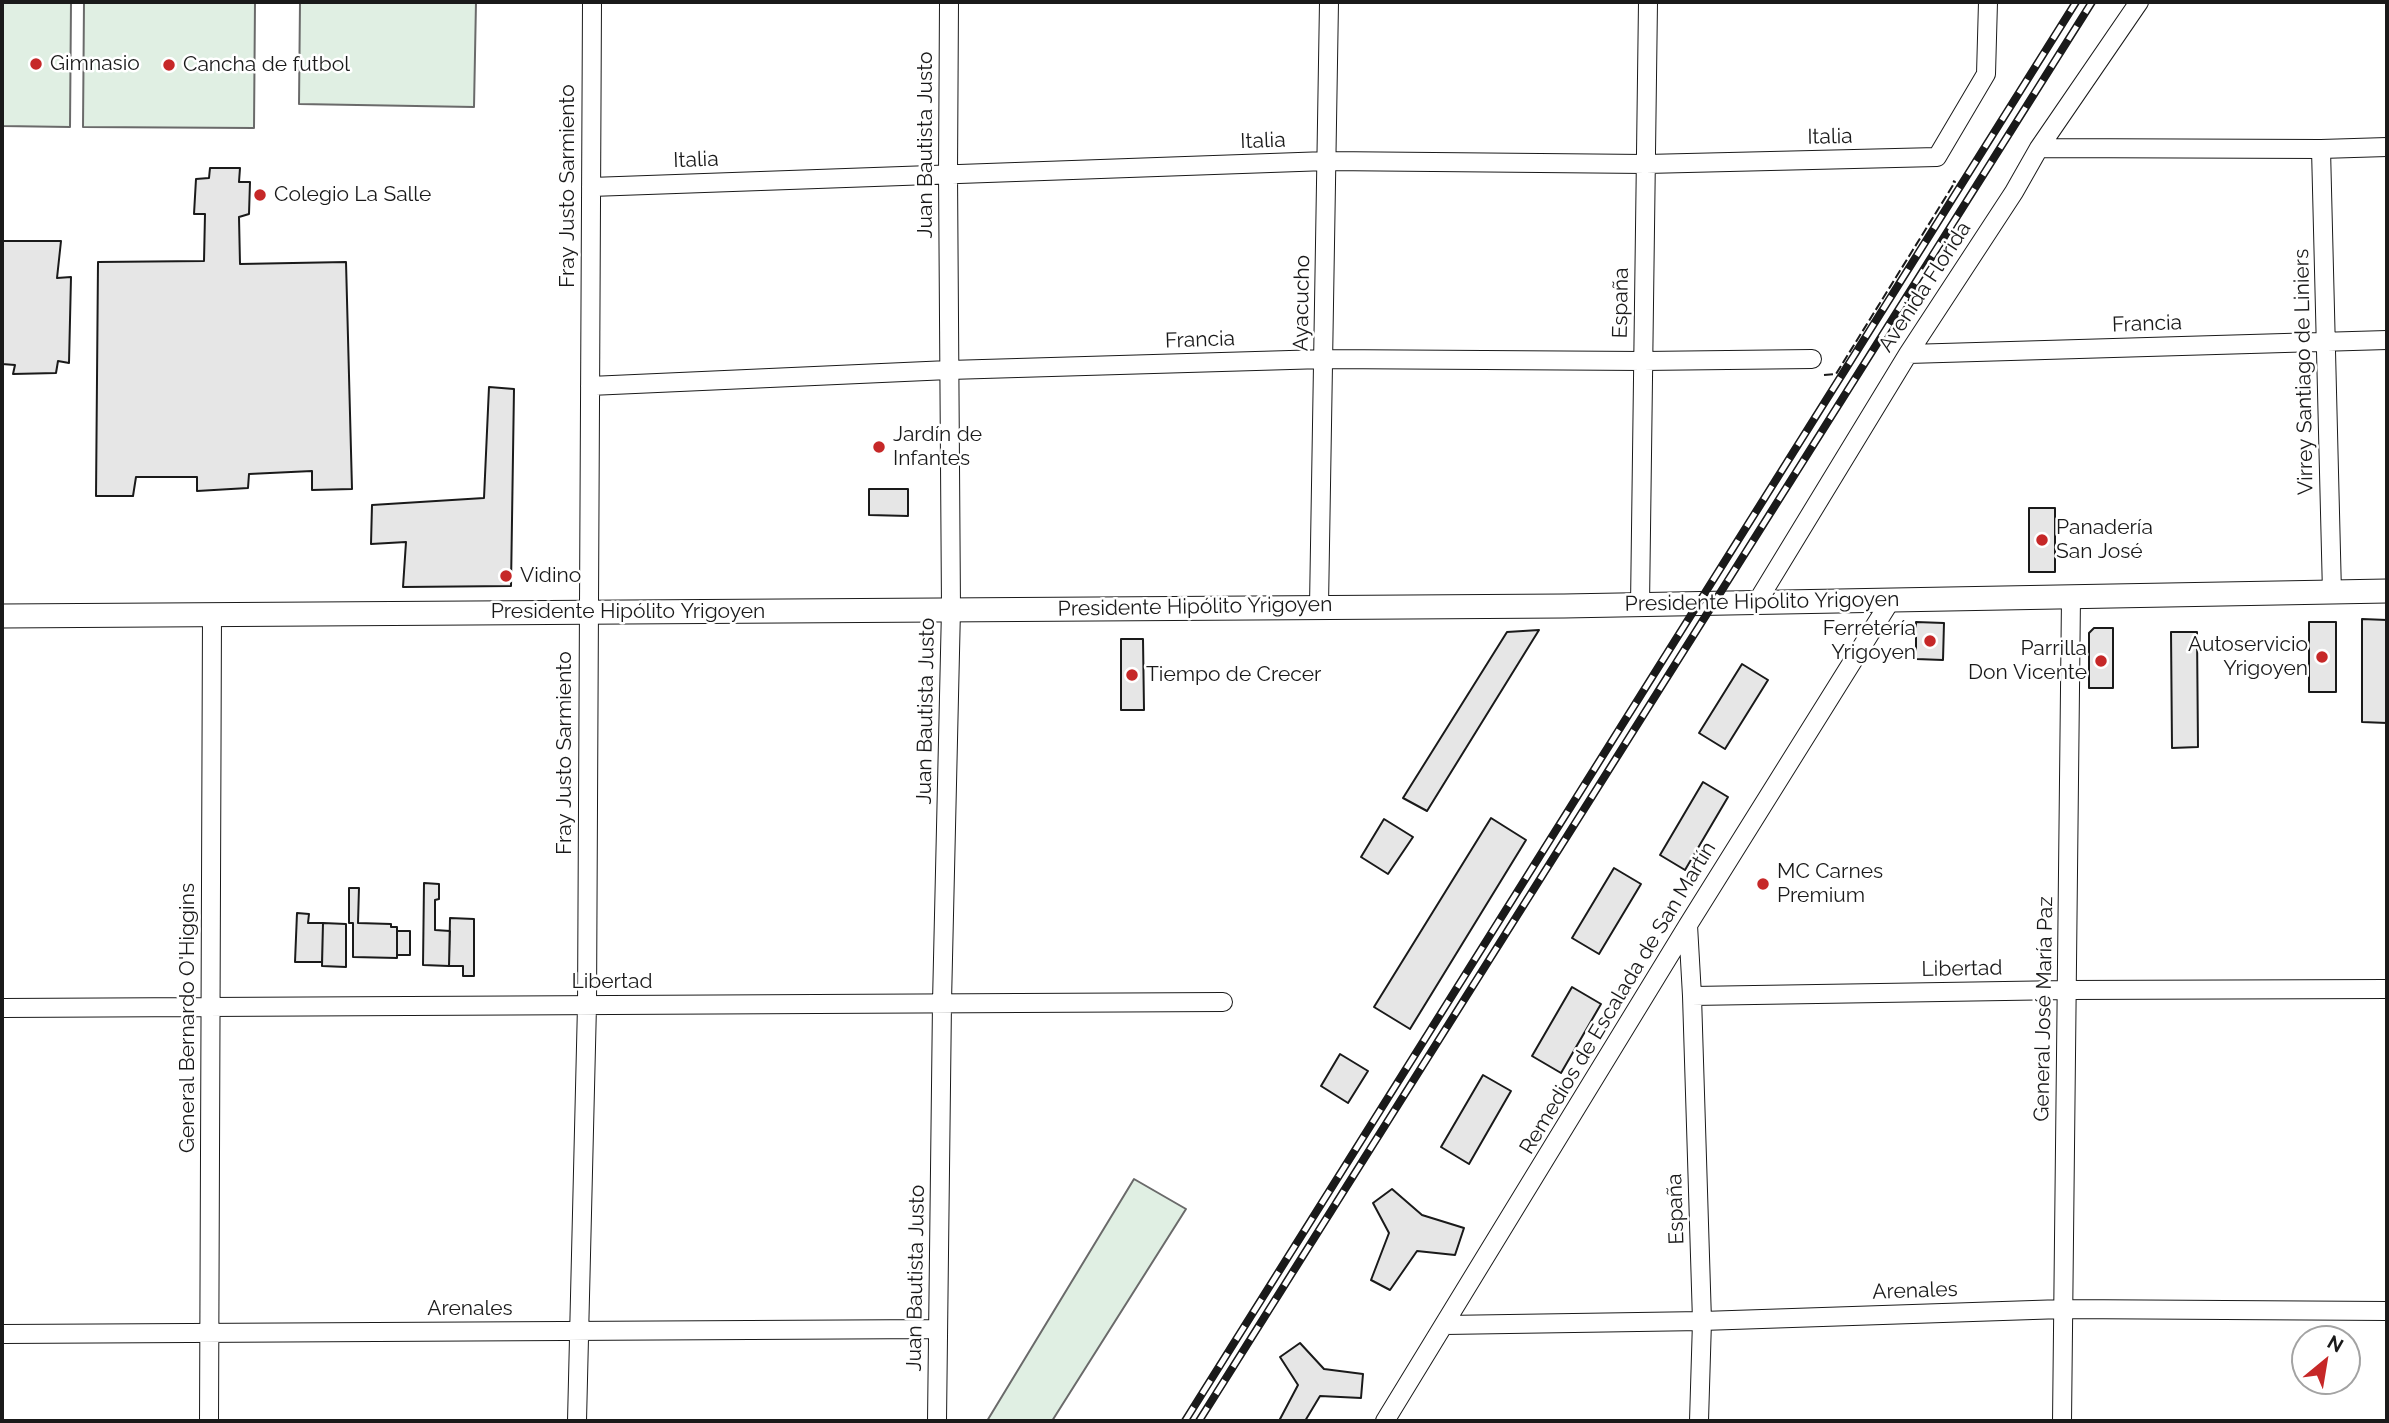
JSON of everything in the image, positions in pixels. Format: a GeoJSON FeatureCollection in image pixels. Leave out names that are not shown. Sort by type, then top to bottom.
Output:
{"type":"FeatureCollection","features":[{"type":"Feature","properties":{"kind":"street","name":"Fray Justo Sarmiento"},"geometry":{"type":"LineString","coordinates":[[577,1421],[587,1005],[592,2]]}},
{"type":"Feature","properties":{"kind":"street","name":"Juan Bautista Justo"},"geometry":{"type":"LineString","coordinates":[[937,1421],[942,1002],[951,609],[949,2]]}},
{"type":"Feature","properties":{"kind":"street","name":"Ayacucho"},"geometry":{"type":"LineString","coordinates":[[1319,606],[1329,2]]}},
{"type":"Feature","properties":{"kind":"street","name":"España"},"geometry":{"type":"LineString","coordinates":[[1640,605],[1648,2]]}},
{"type":"Feature","properties":{"kind":"street","name":"Italia"},"geometry":{"type":"LineString","coordinates":[[591,187],[1327,162],[1646,164],[1937,158],[1986,74],[1988,2]]}},
{"type":"Feature","properties":{"kind":"street","name":"Avenida Florida"},"geometry":{"type":"LineString","coordinates":[[1757,602],[1908,354],[2014,192],[2039,148],[2139,2]]}},
{"type":"Feature","properties":{"kind":"street"},"geometry":{"type":"LineString","coordinates":[[2039,148],[2387,147]]}},
{"type":"Feature","properties":{"kind":"street","name":"Virrey Santiago de Liniers"},"geometry":{"type":"LineString","coordinates":[[2321,149],[2332,593]]}},
{"type":"Feature","properties":{"kind":"street","name":"Francia"},"geometry":{"type":"LineString","coordinates":[[1908,354],[2387,341]]}},
{"type":"Feature","properties":{"kind":"street","name":"Francia"},"geometry":{"type":"LineString","coordinates":[[590,386],[949,370],[1324,359],[1812,359]]}},
{"type":"Feature","properties":{"kind":"street","name":"Presidente Hipólito Yrigoyen"},"geometry":{"type":"LineString","coordinates":[[2,616],[1640,605],[2387,591]]}},
{"type":"Feature","properties":{"kind":"street","name":"General José María Paz"},"geometry":{"type":"LineString","coordinates":[[2062,1421],[2071,597]]}},
{"type":"Feature","properties":{"kind":"street","name":"Remedios de Escalada de San Martín"},"geometry":{"type":"LineString","coordinates":[[1385,1421],[1688,925],[1891,600]]}},
{"type":"Feature","properties":{"kind":"street","name":"General Bernardo O'Higgins"},"geometry":{"type":"LineString","coordinates":[[209,1421],[212,614]]}},
{"type":"Feature","properties":{"kind":"street"},"geometry":{"type":"LineString","coordinates":[[1688,925],[1692,996]]}},
{"type":"Feature","properties":{"kind":"street","name":"Libertad"},"geometry":{"type":"LineString","coordinates":[[1692,996],[2067,990],[2387,989]]}},
{"type":"Feature","properties":{"kind":"street","name":"España"},"geometry":{"type":"LineString","coordinates":[[1692,996],[1702,1321],[1699,1421]]}},
{"type":"Feature","properties":{"kind":"street","name":"Libertad"},"geometry":{"type":"LineString","coordinates":[[2,1008],[1223,1002]]}},
{"type":"Feature","properties":{"kind":"street","name":"Arenales"},"geometry":{"type":"LineString","coordinates":[[1445,1325],[1702,1321],[2063,1309],[2387,1311]]}},
{"type":"Feature","properties":{"kind":"street","name":"Arenales"},"geometry":{"type":"LineString","coordinates":[[2,1334],[937,1329]]}},
{"type":"Feature","properties":{"kind":"green space","name":"Gimnasio"},"geometry":{"type":"Polygon","coordinates":[[[2,2],[71,2],[70,127],[2,126],[2,2]]]}},
{"type":"Feature","properties":{"kind":"green space","name":"Cancha de futbol"},"geometry":{"type":"Polygon","coordinates":[[[84,2],[255,2],[254,128],[83,127],[84,2]]]}},
{"type":"Feature","properties":{"kind":"green space","name":"Cancha de futbol"},"geometry":{"type":"Polygon","coordinates":[[[300,2],[476,2],[474,107],[299,104],[300,2]]]}},
{"type":"Feature","properties":{"kind":"green space"},"geometry":{"type":"Polygon","coordinates":[[[1134,1179],[1186,1209],[1052,1421],[987,1421],[1134,1179]]]}},
{"type":"Feature","properties":{"kind":"building"},"geometry":{"type":"Polygon","coordinates":[[[210,168],[240,168],[239,182],[250,182],[249,214],[239,217],[240,264],[346,262],[352,489],[312,490],[312,471],[249,474],[248,488],[197,491],[197,477],[136,477],[133,496],[96,496],[98,262],[204,261],[205,214],[194,214],[196,179],[209,178],[210,168]]]}},
{"type":"Feature","properties":{"kind":"building"},"geometry":{"type":"Polygon","coordinates":[[[2,241],[61,241],[57,278],[71,277],[69,363],[58,361],[56,373],[13,374],[15,365],[2,364],[2,241]]]}},
{"type":"Feature","properties":{"kind":"building"},"geometry":{"type":"Polygon","coordinates":[[[489,387],[514,389],[511,586],[403,587],[406,542],[371,544],[372,505],[484,498],[489,387]]]}},
{"type":"Feature","properties":{"kind":"building"},"geometry":{"type":"Polygon","coordinates":[[[869,489],[908,489],[908,516],[869,515],[869,489]]]}},
{"type":"Feature","properties":{"kind":"building","name":"Panadería San José"},"geometry":{"type":"Polygon","coordinates":[[[2029,508],[2055,508],[2055,572],[2029,572],[2029,508]]]}},
{"type":"Feature","properties":{"kind":"building"},"geometry":{"type":"Polygon","coordinates":[[[2362,619],[2387,620],[2387,723],[2362,722],[2362,619]]]}},
{"type":"Feature","properties":{"kind":"building","name":"Ferretería Yrigoyen"},"geometry":{"type":"Polygon","coordinates":[[[1916,622],[1944,623],[1943,660],[1916,659],[1916,622]]]}},
{"type":"Feature","properties":{"kind":"building","name":"Autoservicio Yrigoyen"},"geometry":{"type":"Polygon","coordinates":[[[2309,622],[2336,622],[2336,692],[2309,692],[2309,622]]]}},
{"type":"Feature","properties":{"kind":"building","name":"Parrilla Don Vicente"},"geometry":{"type":"Polygon","coordinates":[[[2094,628],[2113,628],[2113,688],[2089,688],[2089,633],[2094,628]]]}},
{"type":"Feature","properties":{"kind":"building"},"geometry":{"type":"Polygon","coordinates":[[[1539,630],[1427,811],[1403,798],[1507,632],[1539,630]]]}},
{"type":"Feature","properties":{"kind":"building"},"geometry":{"type":"Polygon","coordinates":[[[2171,632],[2197,632],[2198,747],[2172,748],[2171,632]]]}},
{"type":"Feature","properties":{"kind":"building","name":"Tiempo de Crecer"},"geometry":{"type":"Polygon","coordinates":[[[1121,639],[1143,639],[1144,710],[1121,710],[1121,639]]]}},
{"type":"Feature","properties":{"kind":"building"},"geometry":{"type":"Polygon","coordinates":[[[1742,664],[1768,680],[1725,749],[1699,733],[1742,664]]]}},
{"type":"Feature","properties":{"kind":"building"},"geometry":{"type":"Polygon","coordinates":[[[1703,782],[1728,797],[1685,870],[1660,855],[1703,782]]]}},
{"type":"Feature","properties":{"kind":"building"},"geometry":{"type":"Polygon","coordinates":[[[1491,818],[1526,840],[1410,1029],[1374,1007],[1491,818]]]}},
{"type":"Feature","properties":{"kind":"building"},"geometry":{"type":"Polygon","coordinates":[[[1384,819],[1413,837],[1388,874],[1361,857],[1384,819]]]}},
{"type":"Feature","properties":{"kind":"building"},"geometry":{"type":"Polygon","coordinates":[[[1614,868],[1641,884],[1599,954],[1572,938],[1614,868]]]}},
{"type":"Feature","properties":{"kind":"building"},"geometry":{"type":"Polygon","coordinates":[[[424,883],[439,884],[439,899],[435,900],[435,930],[450,931],[449,966],[423,965],[424,883]]]}},
{"type":"Feature","properties":{"kind":"building"},"geometry":{"type":"Polygon","coordinates":[[[349,888],[359,888],[358,923],[391,924],[391,927],[397,927],[397,958],[353,957],[349,888]]]}},
{"type":"Feature","properties":{"kind":"building"},"geometry":{"type":"Polygon","coordinates":[[[297,913],[309,914],[308,923],[323,923],[322,962],[295,962],[297,913]]]}},
{"type":"Feature","properties":{"kind":"building"},"geometry":{"type":"Polygon","coordinates":[[[450,918],[474,919],[474,976],[463,976],[463,966],[449,966],[450,918]]]}},
{"type":"Feature","properties":{"kind":"building"},"geometry":{"type":"Polygon","coordinates":[[[323,923],[346,924],[346,967],[322,966],[323,923]]]}},
{"type":"Feature","properties":{"kind":"building"},"geometry":{"type":"Polygon","coordinates":[[[397,931],[410,931],[410,955],[397,955],[397,931]]]}},
{"type":"Feature","properties":{"kind":"building"},"geometry":{"type":"Polygon","coordinates":[[[1572,987],[1601,1004],[1561,1073],[1532,1056],[1572,987]]]}},
{"type":"Feature","properties":{"kind":"building"},"geometry":{"type":"Polygon","coordinates":[[[1340,1054],[1368,1071],[1348,1103],[1321,1086],[1340,1054]]]}},
{"type":"Feature","properties":{"kind":"building"},"geometry":{"type":"Polygon","coordinates":[[[1483,1075],[1511,1091],[1469,1164],[1441,1147],[1483,1075]]]}},
{"type":"Feature","properties":{"kind":"building"},"geometry":{"type":"Polygon","coordinates":[[[1392,1189],[1422,1215],[1464,1228],[1455,1255],[1417,1251],[1390,1290],[1371,1280],[1389,1233],[1373,1203],[1392,1189]]]}},
{"type":"Feature","properties":{"kind":"building"},"geometry":{"type":"Polygon","coordinates":[[[1300,1343],[1324,1369],[1363,1374],[1361,1398],[1320,1396],[1305,1421],[1279,1421],[1298,1385],[1280,1357],[1300,1343]]]}},
{"type":"Feature","properties":{"kind":"railway"},"geometry":{"type":"LineString","coordinates":[[1185,1421],[2076,2]]}},
{"type":"Feature","properties":{"kind":"railway"},"geometry":{"type":"LineString","coordinates":[[1199,1421],[2092,2]]}},
{"type":"Feature","properties":{"kind":"fence"},"geometry":{"type":"LineString","coordinates":[[1824,375],[1836,374],[1955,182],[1953,181]]}},
{"type":"Feature","properties":{"kind":"place","name":"Gimnasio"},"geometry":{"type":"Point","coordinates":[36,64]}},
{"type":"Feature","properties":{"kind":"place","name":"Cancha de futbol"},"geometry":{"type":"Point","coordinates":[169,65]}},
{"type":"Feature","properties":{"kind":"place","name":"Colegio La Salle"},"geometry":{"type":"Point","coordinates":[260,195]}},
{"type":"Feature","properties":{"kind":"place","name":"Jardín de Infantes"},"geometry":{"type":"Point","coordinates":[879,447]}},
{"type":"Feature","properties":{"kind":"place","name":"Panadería San José"},"geometry":{"type":"Point","coordinates":[2042,540]}},
{"type":"Feature","properties":{"kind":"place","name":"Vidino"},"geometry":{"type":"Point","coordinates":[506,576]}},
{"type":"Feature","properties":{"kind":"place","name":"Ferretería Yrigoyen"},"geometry":{"type":"Point","coordinates":[1930,641]}},
{"type":"Feature","properties":{"kind":"place","name":"Autoservicio Yrigoyen"},"geometry":{"type":"Point","coordinates":[2322,657]}},
{"type":"Feature","properties":{"kind":"place","name":"Parrilla Don Vicente"},"geometry":{"type":"Point","coordinates":[2101,661]}},
{"type":"Feature","properties":{"kind":"place","name":"Tiempo de Crecer"},"geometry":{"type":"Point","coordinates":[1132,675]}},
{"type":"Feature","properties":{"kind":"place","name":"MC Carnes Premium"},"geometry":{"type":"Point","coordinates":[1763,884]}}]}
